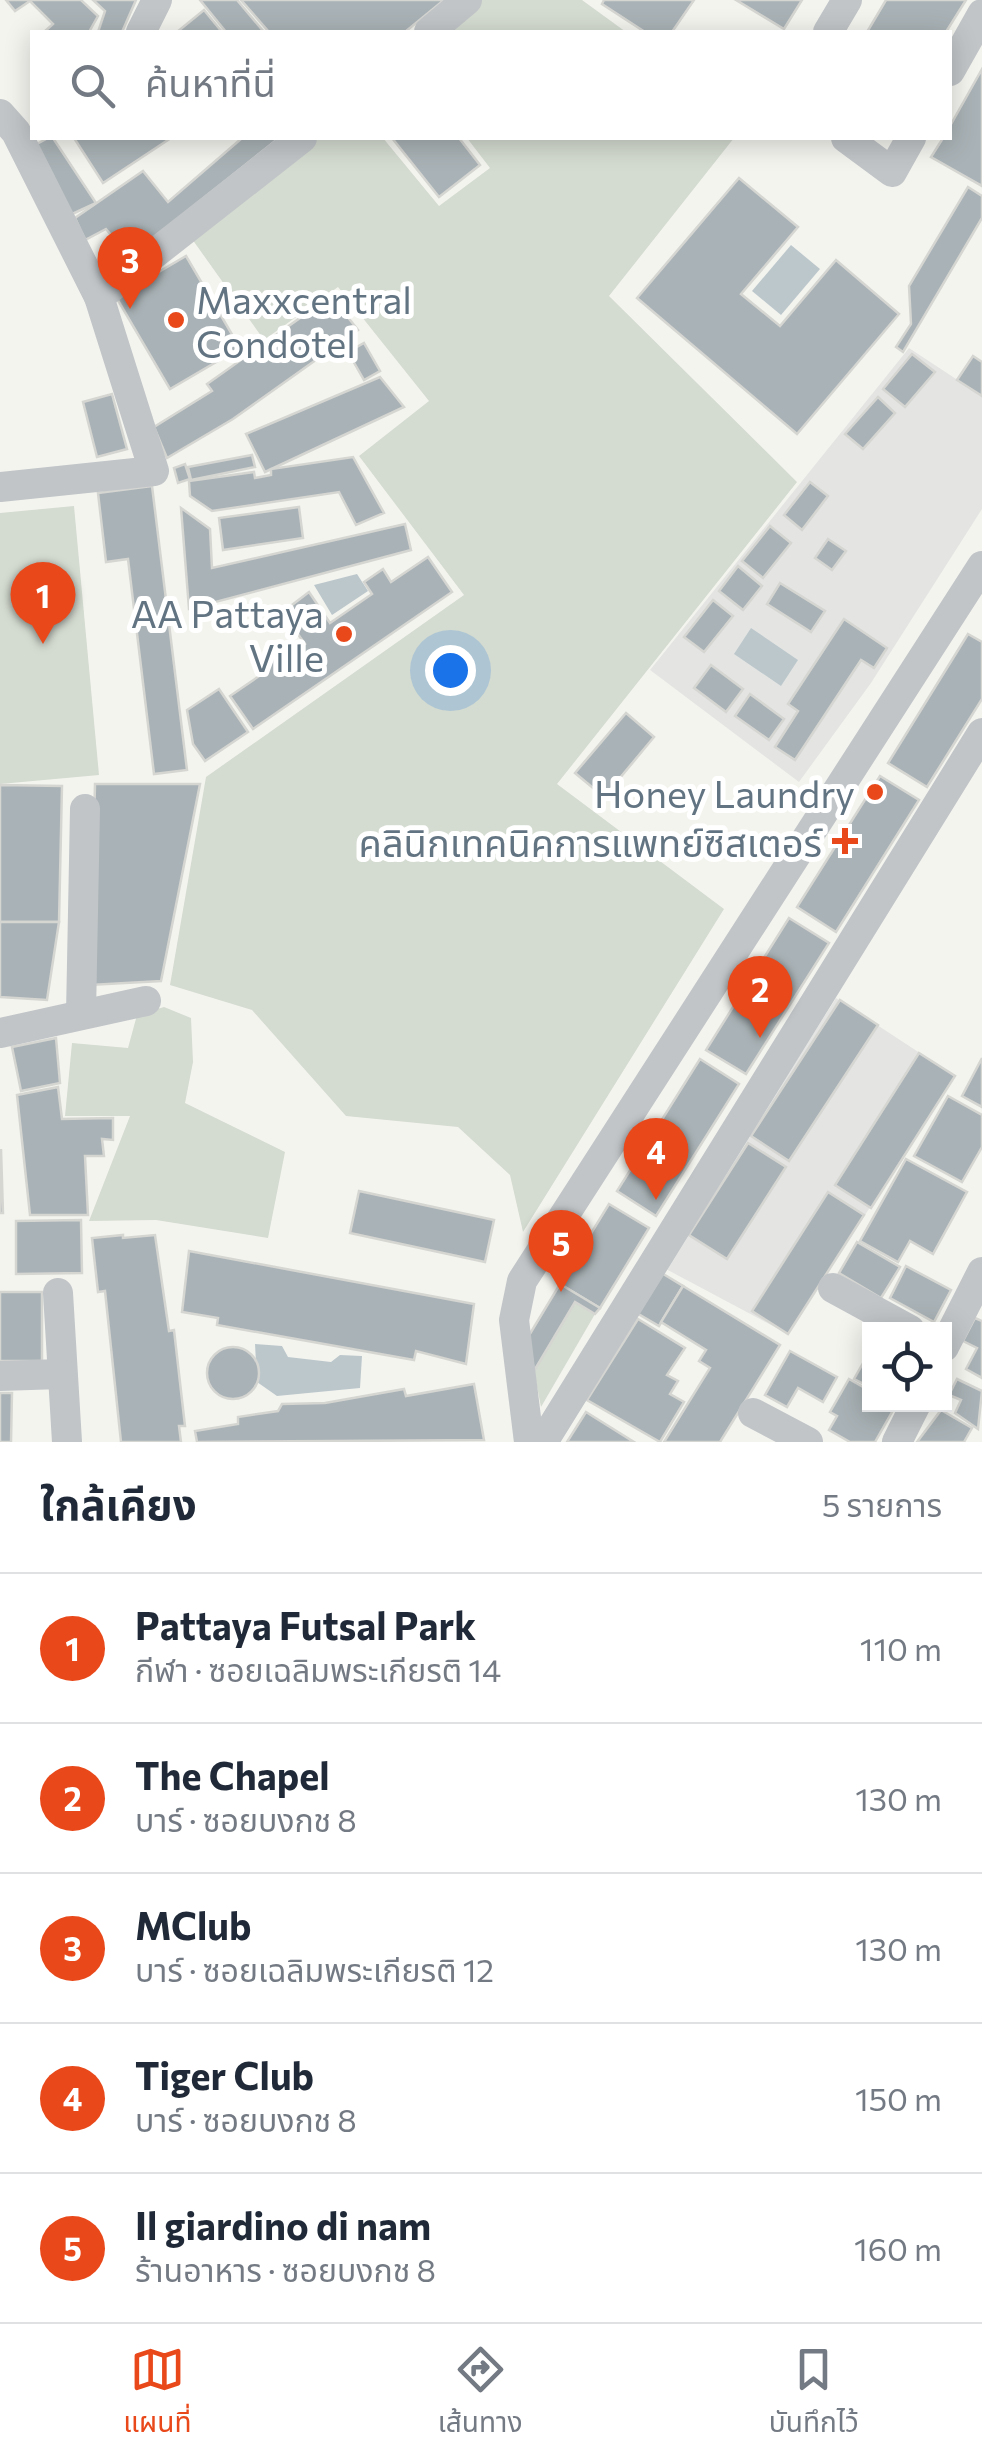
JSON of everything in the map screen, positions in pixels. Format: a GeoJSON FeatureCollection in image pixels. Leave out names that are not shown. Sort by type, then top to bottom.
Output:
{"type":"FeatureCollection","features":[{"type":"Feature","properties":{"kind":"street"},"geometry":{"type":"LineString","coordinates":[[142,30],[157,0]]}},
{"type":"Feature","properties":{"kind":"street"},"geometry":{"type":"LineString","coordinates":[[432,30],[467,0]]}},
{"type":"Feature","properties":{"kind":"street"},"geometry":{"type":"LineString","coordinates":[[829,30],[847,0]]}},
{"type":"Feature","properties":{"kind":"street"},"geometry":{"type":"LineString","coordinates":[[952,67],[982,14]]}},
{"type":"Feature","properties":{"kind":"street"},"geometry":{"type":"LineString","coordinates":[[0,487],[154,470],[99,297],[16,122]]}},
{"type":"Feature","properties":{"kind":"street"},"geometry":{"type":"LineString","coordinates":[[99,297],[299,140]]}},
{"type":"Feature","properties":{"kind":"street"},"geometry":{"type":"LineString","coordinates":[[849,140],[892,172],[910,140]]}},
{"type":"Feature","properties":{"kind":"street"},"geometry":{"type":"LineString","coordinates":[[529,1442],[514,1320],[522,1281],[982,566]]}},
{"type":"Feature","properties":{"kind":"street"},"geometry":{"type":"LineString","coordinates":[[543,1442],[982,733]]}},
{"type":"Feature","properties":{"kind":"street"},"geometry":{"type":"LineString","coordinates":[[80,1014],[85,809]]}},
{"type":"Feature","properties":{"kind":"street"},"geometry":{"type":"LineString","coordinates":[[0,1033],[146,1001]]}},
{"type":"Feature","properties":{"kind":"street"},"geometry":{"type":"LineString","coordinates":[[952,1331],[982,1272]]}},
{"type":"Feature","properties":{"kind":"street"},"geometry":{"type":"LineString","coordinates":[[833,1288],[895,1322]]}},
{"type":"Feature","properties":{"kind":"street"},"geometry":{"type":"LineString","coordinates":[[58,1292],[66,1442]]}},
{"type":"Feature","properties":{"kind":"street"},"geometry":{"type":"LineString","coordinates":[[0,1376],[61,1374]]}},
{"type":"Feature","properties":{"kind":"street"},"geometry":{"type":"LineString","coordinates":[[897,1442],[912,1412]]}},
{"type":"Feature","properties":{"kind":"street"},"geometry":{"type":"LineString","coordinates":[[754,1413],[808,1442]]}},
{"type":"Feature","properties":{"kind":"shaded area"},"geometry":{"type":"Polygon","coordinates":[[[482,0],[582,0],[623,30],[448,30],[482,0]]]}},
{"type":"Feature","properties":{"kind":"shaded area"},"geometry":{"type":"Polygon","coordinates":[[[316,140],[385,140],[439,206],[490,168],[469,140],[732,140],[609,296],[797,482],[557,784],[724,909],[523,1232],[510,1175],[458,1127],[346,1116],[252,1010],[170,985],[206,777],[464,595],[359,456],[429,401],[338,287],[264,340],[192,239],[316,140]]]}},
{"type":"Feature","properties":{"kind":"shaded area"},"geometry":{"type":"Polygon","coordinates":[[[791,245],[820,269],[781,315],[752,291],[791,245]]]}},
{"type":"Feature","properties":{"kind":"shaded area"},"geometry":{"type":"Polygon","coordinates":[[[909,348],[982,396],[982,509],[871,683],[799,782],[650,670],[909,348]]]}},
{"type":"Feature","properties":{"kind":"shaded area"},"geometry":{"type":"Polygon","coordinates":[[[74,506],[99,775],[0,784],[0,513],[74,506]]]}},
{"type":"Feature","properties":{"kind":"shaded area"},"geometry":{"type":"Polygon","coordinates":[[[357,574],[368,591],[332,615],[314,585],[357,574]]]}},
{"type":"Feature","properties":{"kind":"shaded area"},"geometry":{"type":"Polygon","coordinates":[[[751,628],[798,660],[781,686],[734,654],[751,628]]]}},
{"type":"Feature","properties":{"kind":"shaded area"},"geometry":{"type":"Polygon","coordinates":[[[836,998],[955,1076],[788,1334],[664,1268],[836,998]]]}},
{"type":"Feature","properties":{"kind":"shaded area"},"geometry":{"type":"Polygon","coordinates":[[[164,1007],[191,1018],[193,1062],[185,1103],[285,1152],[268,1238],[156,1220],[89,1221],[130,1116],[65,1116],[72,1043],[128,1048],[137,1015],[164,1007]]]}},
{"type":"Feature","properties":{"kind":"shaded area"},"geometry":{"type":"Polygon","coordinates":[[[575,1302],[595,1314],[541,1407],[534,1371],[575,1302]]]}},
{"type":"Feature","properties":{"kind":"shaded area"},"geometry":{"type":"Polygon","coordinates":[[[255,1344],[282,1346],[288,1357],[331,1362],[340,1355],[362,1356],[360,1388],[277,1396],[257,1382],[255,1344]]]}},
{"type":"Feature","properties":{"kind":"building"},"geometry":{"type":"Polygon","coordinates":[[[6,0],[81,0],[98,16],[90,30],[46,30],[53,24],[30,1],[15,11],[6,0]]]}},
{"type":"Feature","properties":{"kind":"building"},"geometry":{"type":"Polygon","coordinates":[[[93,0],[136,0],[123,30],[99,30],[105,11],[93,0]]]}},
{"type":"Feature","properties":{"kind":"building"},"geometry":{"type":"Polygon","coordinates":[[[200,0],[237,0],[262,30],[224,30],[200,0]]]}},
{"type":"Feature","properties":{"kind":"building"},"geometry":{"type":"Polygon","coordinates":[[[241,0],[444,0],[407,30],[267,30],[241,0]]]}},
{"type":"Feature","properties":{"kind":"building"},"geometry":{"type":"Polygon","coordinates":[[[604,0],[694,0],[673,30],[642,30],[602,4],[604,0]]]}},
{"type":"Feature","properties":{"kind":"building"},"geometry":{"type":"Polygon","coordinates":[[[736,0],[802,0],[784,29],[736,0]]]}},
{"type":"Feature","properties":{"kind":"building"},"geometry":{"type":"Polygon","coordinates":[[[886,0],[966,0],[947,30],[868,30],[886,0]]]}},
{"type":"Feature","properties":{"kind":"building"},"geometry":{"type":"Polygon","coordinates":[[[204,10],[220,30],[179,30],[204,10]]]}},
{"type":"Feature","properties":{"kind":"building"},"geometry":{"type":"Polygon","coordinates":[[[982,69],[982,186],[931,157],[942,140],[952,140],[952,122],[982,69]]]}},
{"type":"Feature","properties":{"kind":"building"},"geometry":{"type":"Polygon","coordinates":[[[54,140],[96,203],[70,215],[35,145],[54,140]]]}},
{"type":"Feature","properties":{"kind":"building"},"geometry":{"type":"Polygon","coordinates":[[[75,140],[168,140],[103,183],[75,140]]]}},
{"type":"Feature","properties":{"kind":"building"},"geometry":{"type":"Polygon","coordinates":[[[240,140],[276,140],[145,245],[132,230],[116,241],[106,229],[85,240],[75,218],[143,171],[168,202],[240,140]]]}},
{"type":"Feature","properties":{"kind":"building"},"geometry":{"type":"Polygon","coordinates":[[[394,140],[461,140],[480,165],[439,197],[394,140]]]}},
{"type":"Feature","properties":{"kind":"building"},"geometry":{"type":"Polygon","coordinates":[[[739,178],[798,227],[741,294],[780,326],[836,260],[899,314],[797,434],[637,298],[739,178]]]}},
{"type":"Feature","properties":{"kind":"building"},"geometry":{"type":"Polygon","coordinates":[[[968,187],[982,196],[982,218],[903,352],[896,347],[911,324],[909,286],[968,187]]]}},
{"type":"Feature","properties":{"kind":"building","name":"Maxxcentral Condotel"},"geometry":{"type":"Polygon","coordinates":[[[186,256],[240,348],[170,389],[116,297],[186,256]]]}},
{"type":"Feature","properties":{"kind":"building"},"geometry":{"type":"Polygon","coordinates":[[[331,296],[358,330],[233,419],[167,458],[154,427],[212,391],[207,384],[331,296]]]}},
{"type":"Feature","properties":{"kind":"building"},"geometry":{"type":"Polygon","coordinates":[[[364,343],[380,371],[364,380],[348,352],[364,343]]]}},
{"type":"Feature","properties":{"kind":"building"},"geometry":{"type":"Polygon","coordinates":[[[912,354],[935,372],[905,407],[883,389],[912,354]]]}},
{"type":"Feature","properties":{"kind":"building"},"geometry":{"type":"Polygon","coordinates":[[[973,356],[982,362],[982,396],[957,380],[973,356]]]}},
{"type":"Feature","properties":{"kind":"building"},"geometry":{"type":"Polygon","coordinates":[[[380,377],[404,407],[265,472],[246,434],[380,377]]]}},
{"type":"Feature","properties":{"kind":"building"},"geometry":{"type":"Polygon","coordinates":[[[112,394],[127,449],[97,457],[83,402],[112,394]]]}},
{"type":"Feature","properties":{"kind":"building"},"geometry":{"type":"Polygon","coordinates":[[[878,397],[895,413],[863,449],[845,434],[878,397]]]}},
{"type":"Feature","properties":{"kind":"building"},"geometry":{"type":"Polygon","coordinates":[[[252,455],[255,467],[191,480],[188,467],[252,455]]]}},
{"type":"Feature","properties":{"kind":"building"},"geometry":{"type":"Polygon","coordinates":[[[353,457],[384,513],[356,525],[339,492],[212,511],[190,496],[189,481],[254,472],[255,478],[271,475],[271,469],[353,457]]]}},
{"type":"Feature","properties":{"kind":"building"},"geometry":{"type":"Polygon","coordinates":[[[185,464],[190,479],[178,483],[174,468],[185,464]]]}},
{"type":"Feature","properties":{"kind":"building"},"geometry":{"type":"Polygon","coordinates":[[[810,482],[828,496],[802,530],[784,515],[810,482]]]}},
{"type":"Feature","properties":{"kind":"building"},"geometry":{"type":"Polygon","coordinates":[[[152,486],[187,770],[154,774],[128,559],[106,562],[98,493],[152,486]]]}},
{"type":"Feature","properties":{"kind":"building"},"geometry":{"type":"Polygon","coordinates":[[[299,507],[303,538],[223,550],[219,518],[299,507]]]}},
{"type":"Feature","properties":{"kind":"building"},"geometry":{"type":"Polygon","coordinates":[[[181,508],[210,529],[212,568],[405,524],[411,550],[189,609],[181,508]]]}},
{"type":"Feature","properties":{"kind":"building"},"geometry":{"type":"Polygon","coordinates":[[[770,526],[791,543],[763,578],[742,561],[770,526]]]}},
{"type":"Feature","properties":{"kind":"building"},"geometry":{"type":"Polygon","coordinates":[[[828,539],[846,551],[832,570],[815,558],[828,539]]]}},
{"type":"Feature","properties":{"kind":"building","name":"AA Pattaya Ville"},"geometry":{"type":"Polygon","coordinates":[[[428,557],[452,592],[253,729],[230,696],[265,672],[258,661],[277,649],[284,659],[305,644],[290,623],[292,605],[309,592],[330,623],[372,594],[364,582],[383,569],[391,582],[428,557]]]}},
{"type":"Feature","properties":{"kind":"building"},"geometry":{"type":"Polygon","coordinates":[[[738,566],[762,586],[743,610],[719,591],[738,566]]]}},
{"type":"Feature","properties":{"kind":"building"},"geometry":{"type":"Polygon","coordinates":[[[780,583],[825,611],[811,632],[767,604],[780,583]]]}},
{"type":"Feature","properties":{"kind":"building"},"geometry":{"type":"Polygon","coordinates":[[[713,600],[733,616],[704,652],[684,637],[713,600]]]}},
{"type":"Feature","properties":{"kind":"building"},"geometry":{"type":"Polygon","coordinates":[[[844,619],[887,648],[874,668],[861,660],[795,760],[775,747],[798,711],[788,704],[844,619]]]}},
{"type":"Feature","properties":{"kind":"building"},"geometry":{"type":"Polygon","coordinates":[[[968,634],[982,642],[982,699],[927,787],[888,763],[968,634]]]}},
{"type":"Feature","properties":{"kind":"building"},"geometry":{"type":"Polygon","coordinates":[[[711,665],[743,689],[726,712],[694,688],[711,665]]]}},
{"type":"Feature","properties":{"kind":"building"},"geometry":{"type":"Polygon","coordinates":[[[219,689],[248,732],[205,761],[193,744],[187,710],[219,689]]]}},
{"type":"Feature","properties":{"kind":"building"},"geometry":{"type":"Polygon","coordinates":[[[750,694],[784,719],[769,740],[735,716],[750,694]]]}},
{"type":"Feature","properties":{"kind":"building"},"geometry":{"type":"Polygon","coordinates":[[[626,713],[654,737],[604,797],[575,773],[626,713]]]}},
{"type":"Feature","properties":{"kind":"building"},"geometry":{"type":"Polygon","coordinates":[[[880,776],[919,800],[836,932],[797,907],[880,776]]]}},
{"type":"Feature","properties":{"kind":"building"},"geometry":{"type":"Polygon","coordinates":[[[95,784],[200,784],[161,981],[90,985],[95,784]]]}},
{"type":"Feature","properties":{"kind":"building"},"geometry":{"type":"Polygon","coordinates":[[[0,785],[62,786],[59,922],[0,922],[0,785]]]}},
{"type":"Feature","properties":{"kind":"building"},"geometry":{"type":"Polygon","coordinates":[[[789,918],[829,943],[746,1074],[706,1050],[789,918]]]}},
{"type":"Feature","properties":{"kind":"building"},"geometry":{"type":"Polygon","coordinates":[[[0,922],[59,922],[47,1000],[0,997],[0,922]]]}},
{"type":"Feature","properties":{"kind":"building"},"geometry":{"type":"Polygon","coordinates":[[[840,1000],[878,1025],[789,1161],[751,1136],[840,1000]]]}},
{"type":"Feature","properties":{"kind":"building"},"geometry":{"type":"Polygon","coordinates":[[[56,1038],[60,1083],[21,1091],[12,1047],[56,1038]]]}},
{"type":"Feature","properties":{"kind":"building"},"geometry":{"type":"Polygon","coordinates":[[[919,1053],[955,1076],[871,1208],[835,1185],[919,1053]]]}},
{"type":"Feature","properties":{"kind":"building"},"geometry":{"type":"Polygon","coordinates":[[[982,1058],[982,1107],[962,1096],[982,1058]]]}},
{"type":"Feature","properties":{"kind":"building"},"geometry":{"type":"Polygon","coordinates":[[[700,1059],[739,1084],[656,1216],[617,1191],[700,1059]]]}},
{"type":"Feature","properties":{"kind":"building"},"geometry":{"type":"Polygon","coordinates":[[[58,1087],[62,1119],[113,1118],[113,1140],[102,1139],[104,1156],[85,1156],[88,1215],[30,1215],[17,1095],[58,1087]]]}},
{"type":"Feature","properties":{"kind":"building"},"geometry":{"type":"Polygon","coordinates":[[[948,1096],[982,1115],[982,1147],[962,1182],[914,1156],[948,1096]]]}},
{"type":"Feature","properties":{"kind":"building"},"geometry":{"type":"Polygon","coordinates":[[[748,1143],[786,1167],[727,1259],[689,1235],[748,1143]]]}},
{"type":"Feature","properties":{"kind":"building"},"geometry":{"type":"Polygon","coordinates":[[[1,1149],[3,1213],[0,1213],[1,1149]]]}},
{"type":"Feature","properties":{"kind":"building"},"geometry":{"type":"Polygon","coordinates":[[[906,1159],[967,1192],[933,1254],[910,1241],[898,1262],[860,1241],[906,1159]]]}},
{"type":"Feature","properties":{"kind":"building"},"geometry":{"type":"Polygon","coordinates":[[[359,1191],[494,1220],[485,1262],[350,1233],[359,1191]]]}},
{"type":"Feature","properties":{"kind":"building"},"geometry":{"type":"Polygon","coordinates":[[[828,1192],[864,1215],[788,1334],[752,1311],[828,1192]]]}},
{"type":"Feature","properties":{"kind":"building"},"geometry":{"type":"Polygon","coordinates":[[[609,1204],[649,1228],[600,1308],[560,1284],[609,1204]]]}},
{"type":"Feature","properties":{"kind":"building"},"geometry":{"type":"Polygon","coordinates":[[[81,1220],[82,1273],[16,1274],[16,1221],[81,1220]]]}},
{"type":"Feature","properties":{"kind":"building"},"geometry":{"type":"Polygon","coordinates":[[[155,1235],[169,1331],[174,1330],[185,1426],[179,1426],[181,1442],[121,1442],[105,1291],[98,1292],[92,1238],[155,1235]]]}},
{"type":"Feature","properties":{"kind":"building"},"geometry":{"type":"Polygon","coordinates":[[[857,1242],[900,1267],[881,1298],[839,1273],[857,1242]]]}},
{"type":"Feature","properties":{"kind":"building"},"geometry":{"type":"Polygon","coordinates":[[[189,1251],[474,1304],[466,1364],[416,1351],[414,1360],[217,1325],[218,1318],[182,1312],[189,1251]]]}},
{"type":"Feature","properties":{"kind":"building"},"geometry":{"type":"Polygon","coordinates":[[[906,1266],[951,1290],[934,1322],[890,1298],[906,1266]]]}},
{"type":"Feature","properties":{"kind":"building"},"geometry":{"type":"Polygon","coordinates":[[[660,1272],[683,1286],[659,1326],[635,1312],[660,1272]]]}},
{"type":"Feature","properties":{"kind":"building"},"geometry":{"type":"Polygon","coordinates":[[[560,1284],[600,1308],[595,1314],[575,1302],[534,1371],[528,1337],[560,1284]]]}},
{"type":"Feature","properties":{"kind":"building"},"geometry":{"type":"Polygon","coordinates":[[[683,1286],[780,1345],[720,1442],[664,1442],[710,1368],[699,1361],[706,1350],[661,1322],[683,1286]]]}},
{"type":"Feature","properties":{"kind":"building"},"geometry":{"type":"Polygon","coordinates":[[[0,1292],[42,1292],[42,1361],[0,1361],[0,1292]]]}},
{"type":"Feature","properties":{"kind":"building"},"geometry":{"type":"Polygon","coordinates":[[[975,1318],[982,1321],[982,1378],[966,1369],[977,1348],[963,1341],[975,1318]]]}},
{"type":"Feature","properties":{"kind":"building"},"geometry":{"type":"Polygon","coordinates":[[[638,1319],[685,1348],[667,1375],[678,1381],[670,1394],[684,1402],[660,1442],[587,1400],[638,1319]]]}},
{"type":"Feature","properties":{"kind":"building"},"geometry":{"type":"Polygon","coordinates":[[[233,1347],[251,1355],[259,1373],[251,1391],[233,1399],[215,1391],[207,1373],[215,1355],[233,1347]]]}},
{"type":"Feature","properties":{"kind":"building"},"geometry":{"type":"Polygon","coordinates":[[[790,1351],[837,1377],[823,1402],[798,1388],[787,1407],[765,1395],[790,1351]]]}},
{"type":"Feature","properties":{"kind":"building"},"geometry":{"type":"Polygon","coordinates":[[[862,1365],[862,1383],[854,1379],[862,1365]]]}},
{"type":"Feature","properties":{"kind":"building"},"geometry":{"type":"Polygon","coordinates":[[[849,1379],[862,1386],[862,1412],[892,1412],[875,1442],[850,1442],[829,1430],[837,1416],[830,1412],[849,1379]]]}},
{"type":"Feature","properties":{"kind":"building"},"geometry":{"type":"Polygon","coordinates":[[[957,1379],[982,1391],[978,1429],[955,1413],[961,1400],[952,1396],[957,1379]]]}},
{"type":"Feature","properties":{"kind":"building"},"geometry":{"type":"Polygon","coordinates":[[[474,1384],[484,1440],[197,1442],[195,1431],[238,1424],[238,1417],[278,1411],[282,1404],[325,1403],[404,1389],[406,1396],[474,1384]]]}},
{"type":"Feature","properties":{"kind":"building"},"geometry":{"type":"Polygon","coordinates":[[[0,1393],[12,1393],[11,1442],[0,1442],[0,1393]]]}},
{"type":"Feature","properties":{"kind":"building"},"geometry":{"type":"Polygon","coordinates":[[[586,1412],[634,1442],[567,1442],[586,1412]]]}},
{"type":"Feature","properties":{"kind":"building"},"geometry":{"type":"Polygon","coordinates":[[[940,1412],[972,1428],[964,1442],[917,1442],[940,1412]]]}},
{"type":"Feature","properties":{"kind":"place","name":"MClub"},"geometry":{"type":"Point","coordinates":[130,309]}},
{"type":"Feature","properties":{"kind":"place","name":"Maxxcentral Condotel"},"geometry":{"type":"Point","coordinates":[176,320]}},
{"type":"Feature","properties":{"kind":"place","name":"AA Pattaya Ville"},"geometry":{"type":"Point","coordinates":[344,634]}},
{"type":"Feature","properties":{"kind":"place","name":"Pattaya Futsal Park"},"geometry":{"type":"Point","coordinates":[43,644]}},
{"type":"Feature","properties":{"kind":"place","name":"Honey Laundry"},"geometry":{"type":"Point","coordinates":[875,792]}},
{"type":"Feature","properties":{"kind":"place","name":"คลินิกเทคนิคการแพทย์ซิสเตอร์"},"geometry":{"type":"Point","coordinates":[845,841]}},
{"type":"Feature","properties":{"kind":"place","name":"The Chapel"},"geometry":{"type":"Point","coordinates":[760,1038]}},
{"type":"Feature","properties":{"kind":"place","name":"Tiger Club"},"geometry":{"type":"Point","coordinates":[656,1200]}},
{"type":"Feature","properties":{"kind":"place","name":"Il giardino di nam"},"geometry":{"type":"Point","coordinates":[561,1292]}}]}
